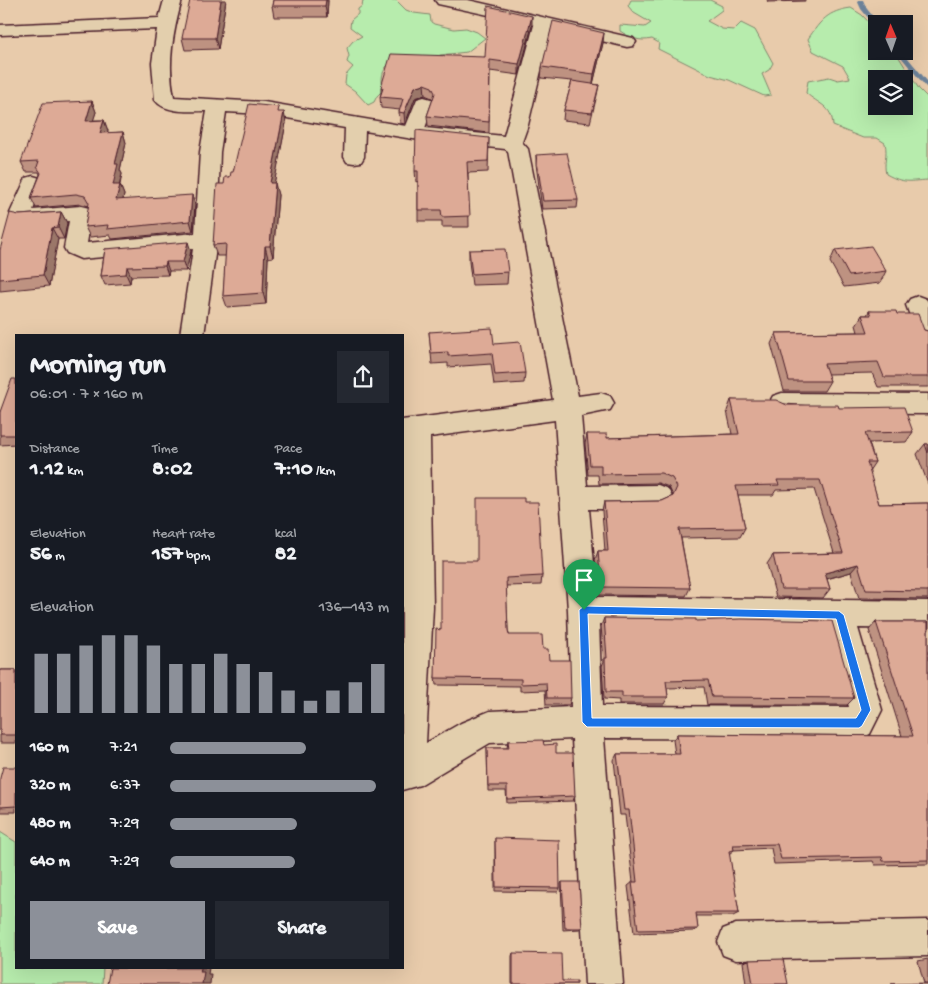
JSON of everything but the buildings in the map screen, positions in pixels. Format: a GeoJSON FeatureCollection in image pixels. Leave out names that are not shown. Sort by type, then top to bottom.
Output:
{"type":"FeatureCollection","features":[{"type":"Feature","properties":{"kind":"street"},"geometry":{"type":"LineString","coordinates":[[173,0],[166,23],[163,60],[163,92],[166,100],[176,104],[218,104],[264,108],[413,133],[512,143],[518,149],[567,407],[584,610],[587,722],[604,984]]}},
{"type":"Feature","properties":{"kind":"street"},"geometry":{"type":"LineString","coordinates":[[444,0],[627,42]]}},
{"type":"Feature","properties":{"kind":"street"},"geometry":{"type":"LineString","coordinates":[[512,143],[544,22]]}},
{"type":"Feature","properties":{"kind":"street"},"geometry":{"type":"LineString","coordinates":[[0,30],[166,23]]}},
{"type":"Feature","properties":{"kind":"street"},"geometry":{"type":"LineString","coordinates":[[413,133],[424,103]]}},
{"type":"Feature","properties":{"kind":"street"},"geometry":{"type":"LineString","coordinates":[[192,334],[206,240],[210,152],[218,104]]}},
{"type":"Feature","properties":{"kind":"street"},"geometry":{"type":"LineString","coordinates":[[354,157],[355,124]]}},
{"type":"Feature","properties":{"kind":"street"},"geometry":{"type":"LineString","coordinates":[[33,183],[21,213],[25,218],[81,213],[75,248],[82,251],[206,240]]}},
{"type":"Feature","properties":{"kind":"street"},"geometry":{"type":"LineString","coordinates":[[918,306],[928,334]]}},
{"type":"Feature","properties":{"kind":"street"},"geometry":{"type":"LineString","coordinates":[[405,773],[418,607],[410,430],[602,403]]}},
{"type":"Feature","properties":{"kind":"street"},"geometry":{"type":"LineString","coordinates":[[782,403],[928,404]]}},
{"type":"Feature","properties":{"kind":"street"},"geometry":{"type":"LineString","coordinates":[[574,498],[658,497]]}},
{"type":"Feature","properties":{"kind":"street"},"geometry":{"type":"LineString","coordinates":[[584,610],[928,615]]}},
{"type":"Feature","properties":{"kind":"street"},"geometry":{"type":"LineString","coordinates":[[405,773],[472,734],[490,727],[587,722],[859,723],[866,710],[839,615]]}},
{"type":"Feature","properties":{"kind":"street"},"geometry":{"type":"LineString","coordinates":[[736,942],[928,938]]}},
{"type":"Feature","properties":{"kind":"green space"},"geometry":{"type":"Polygon","coordinates":[[[363,0],[396,0],[406,10],[430,15],[431,22],[434,24],[454,29],[466,28],[477,32],[485,38],[467,52],[440,55],[436,58],[390,63],[382,75],[384,89],[374,102],[368,105],[355,91],[345,84],[346,75],[353,67],[347,62],[349,56],[347,48],[353,41],[362,36],[350,27],[351,20],[358,14],[358,9],[362,6],[363,0]]]}},
{"type":"Feature","properties":{"kind":"green space"},"geometry":{"type":"Polygon","coordinates":[[[631,0],[710,0],[722,6],[722,10],[707,21],[722,29],[734,30],[741,23],[755,30],[773,63],[769,70],[762,74],[771,95],[764,96],[729,80],[710,75],[658,49],[659,43],[652,39],[635,39],[620,31],[620,25],[645,27],[651,23],[634,13],[628,6],[631,0]]]}},
{"type":"Feature","properties":{"kind":"green space"},"geometry":{"type":"Polygon","coordinates":[[[851,8],[868,21],[868,60],[901,60],[907,70],[868,70],[868,115],[913,115],[913,80],[928,98],[928,180],[902,181],[886,174],[885,143],[877,138],[863,138],[833,126],[827,109],[806,93],[808,81],[829,77],[838,80],[850,78],[843,66],[813,51],[808,39],[826,18],[836,11],[851,8]]]}},
{"type":"Feature","properties":{"kind":"green space"},"geometry":{"type":"Polygon","coordinates":[[[0,832],[15,841],[15,969],[103,969],[102,984],[0,984],[0,832]]]}},
{"type":"Feature","properties":{"kind":"waterway"},"geometry":{"type":"LineString","coordinates":[[860,0],[869,15]]}},
{"type":"Feature","properties":{"kind":"waterway"},"geometry":{"type":"LineString","coordinates":[[906,60],[928,86]]}},
{"type":"Feature","properties":{"kind":"route"},"geometry":{"type":"LineString","coordinates":[[584,610],[839,615],[866,710],[859,723],[587,722],[584,610]]}}]}
